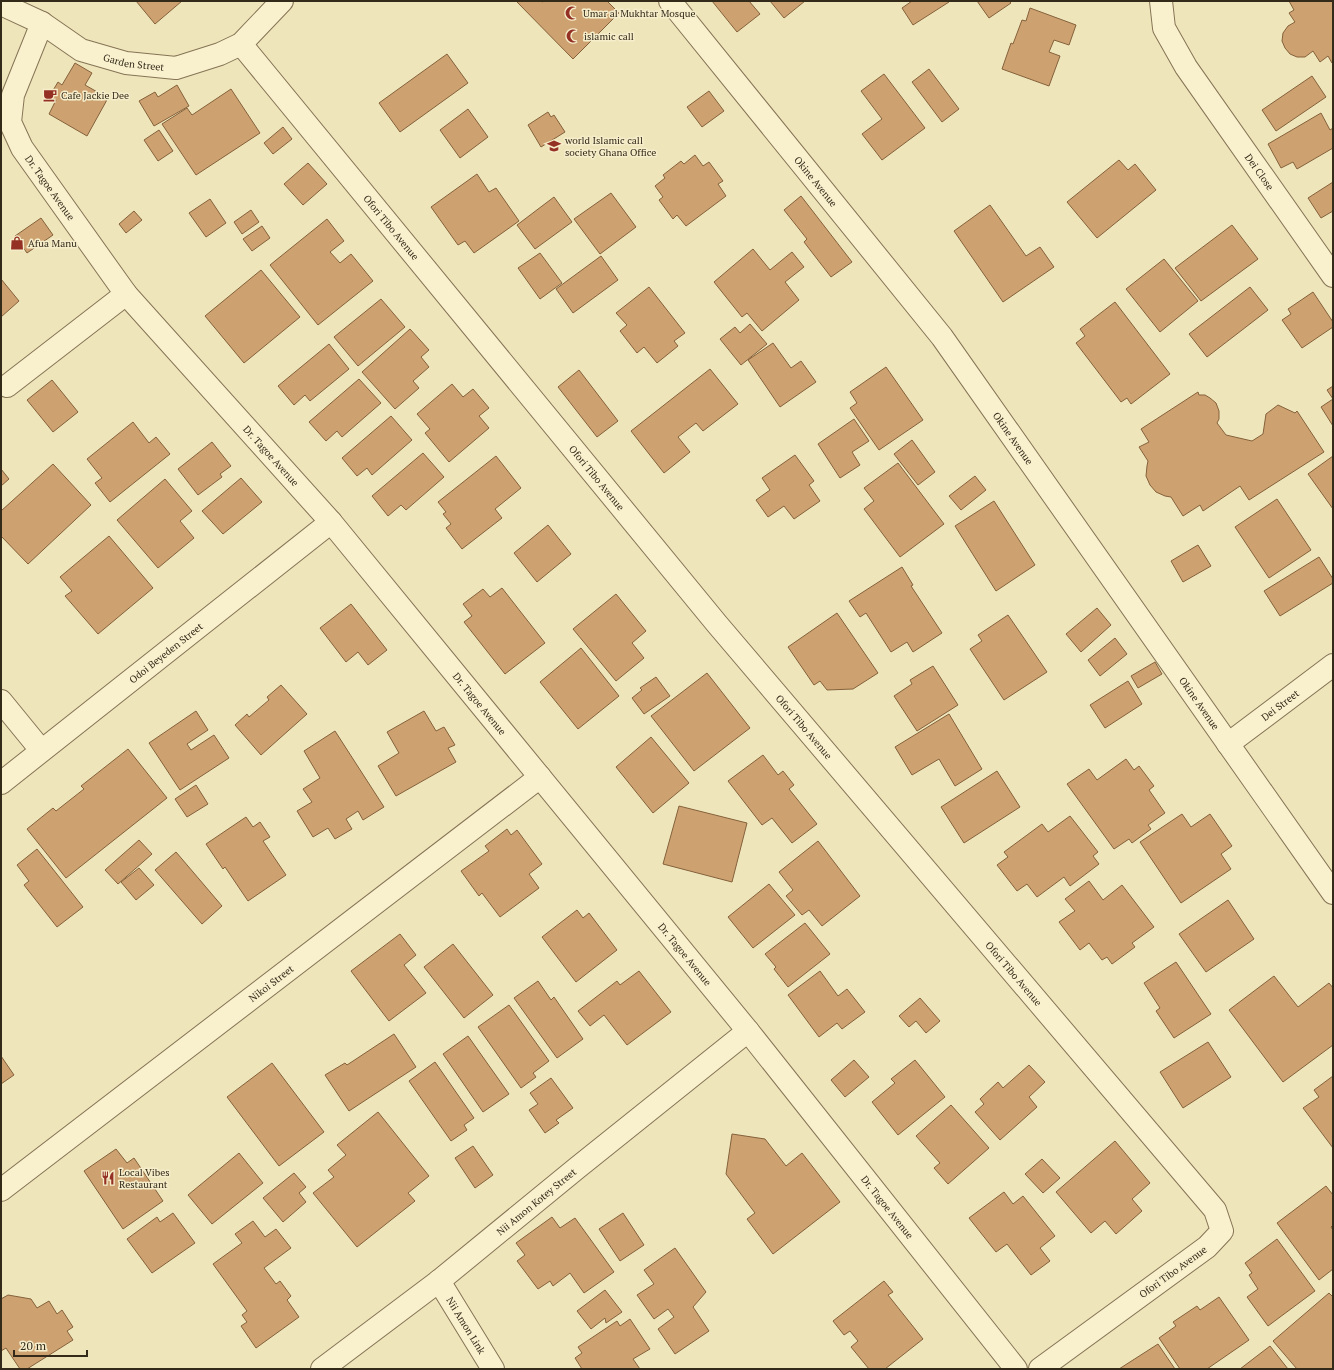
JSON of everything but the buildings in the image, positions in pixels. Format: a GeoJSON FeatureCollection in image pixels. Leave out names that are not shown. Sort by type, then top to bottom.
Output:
{"type":"FeatureCollection","features":[{"type":"Feature","properties":{"kind":"street","name":"Garden Street"},"geometry":{"type":"LineString","coordinates":[[1,4],[42,23],[81,50],[126,63],[176,68],[220,54],[241,44],[282,1]]}},
{"type":"Feature","properties":{"kind":"street","name":"Okine Avenue"},"geometry":{"type":"LineString","coordinates":[[670,1],[942,337],[1333,893]]}},
{"type":"Feature","properties":{"kind":"street","name":"Dei Close"},"geometry":{"type":"LineString","coordinates":[[1161,1],[1164,28],[1186,68],[1333,276]]}},
{"type":"Feature","properties":{"kind":"street","name":"Dr. Tagoe Avenue"},"geometry":{"type":"LineString","coordinates":[[42,23],[13,95],[10,122],[22,148],[126,294],[331,522],[748,1031],[1016,1369]]}},
{"type":"Feature","properties":{"kind":"street","name":"Ofori Tibo Avenue"},"geometry":{"type":"LineString","coordinates":[[241,44],[712,617],[1215,1210],[1222,1231],[1207,1247],[1040,1369]]}},
{"type":"Feature","properties":{"kind":"street"},"geometry":{"type":"LineString","coordinates":[[7,386],[126,294]]}},
{"type":"Feature","properties":{"kind":"street","name":"Odoi Beyeden Street"},"geometry":{"type":"LineString","coordinates":[[1,783],[331,522]]}},
{"type":"Feature","properties":{"kind":"street","name":"Dei Street"},"geometry":{"type":"LineString","coordinates":[[1228,744],[1333,665]]}},
{"type":"Feature","properties":{"kind":"street"},"geometry":{"type":"LineString","coordinates":[[1,701],[41,750]]}},
{"type":"Feature","properties":{"kind":"street","name":"Nikoi Street"},"geometry":{"type":"LineString","coordinates":[[1,1190],[540,777]]}},
{"type":"Feature","properties":{"kind":"street","name":"Nii Amon Kotey Street"},"geometry":{"type":"LineString","coordinates":[[322,1369],[439,1281],[576,1168],[748,1031]]}},
{"type":"Feature","properties":{"kind":"street","name":"Nii Amon Link"},"geometry":{"type":"LineString","coordinates":[[439,1281],[493,1369]]}},
{"type":"Feature","properties":{"kind":"place","name":"Umar al Mukhtar Mosque"},"geometry":{"type":"Point","coordinates":[572,13]}},
{"type":"Feature","properties":{"kind":"place","name":"islamic call"},"geometry":{"type":"Point","coordinates":[573,36]}},
{"type":"Feature","properties":{"kind":"place","name":"Cafe Jackie Dee"},"geometry":{"type":"Point","coordinates":[50,95]}},
{"type":"Feature","properties":{"kind":"place","name":"world Islamic call society Ghana Office"},"geometry":{"type":"Point","coordinates":[554,146]}},
{"type":"Feature","properties":{"kind":"place","name":"Afua Manu"},"geometry":{"type":"Point","coordinates":[17,243]}},
{"type":"Feature","properties":{"kind":"place","name":"Local Vibes Restaurant"},"geometry":{"type":"Point","coordinates":[108,1178]}}]}
